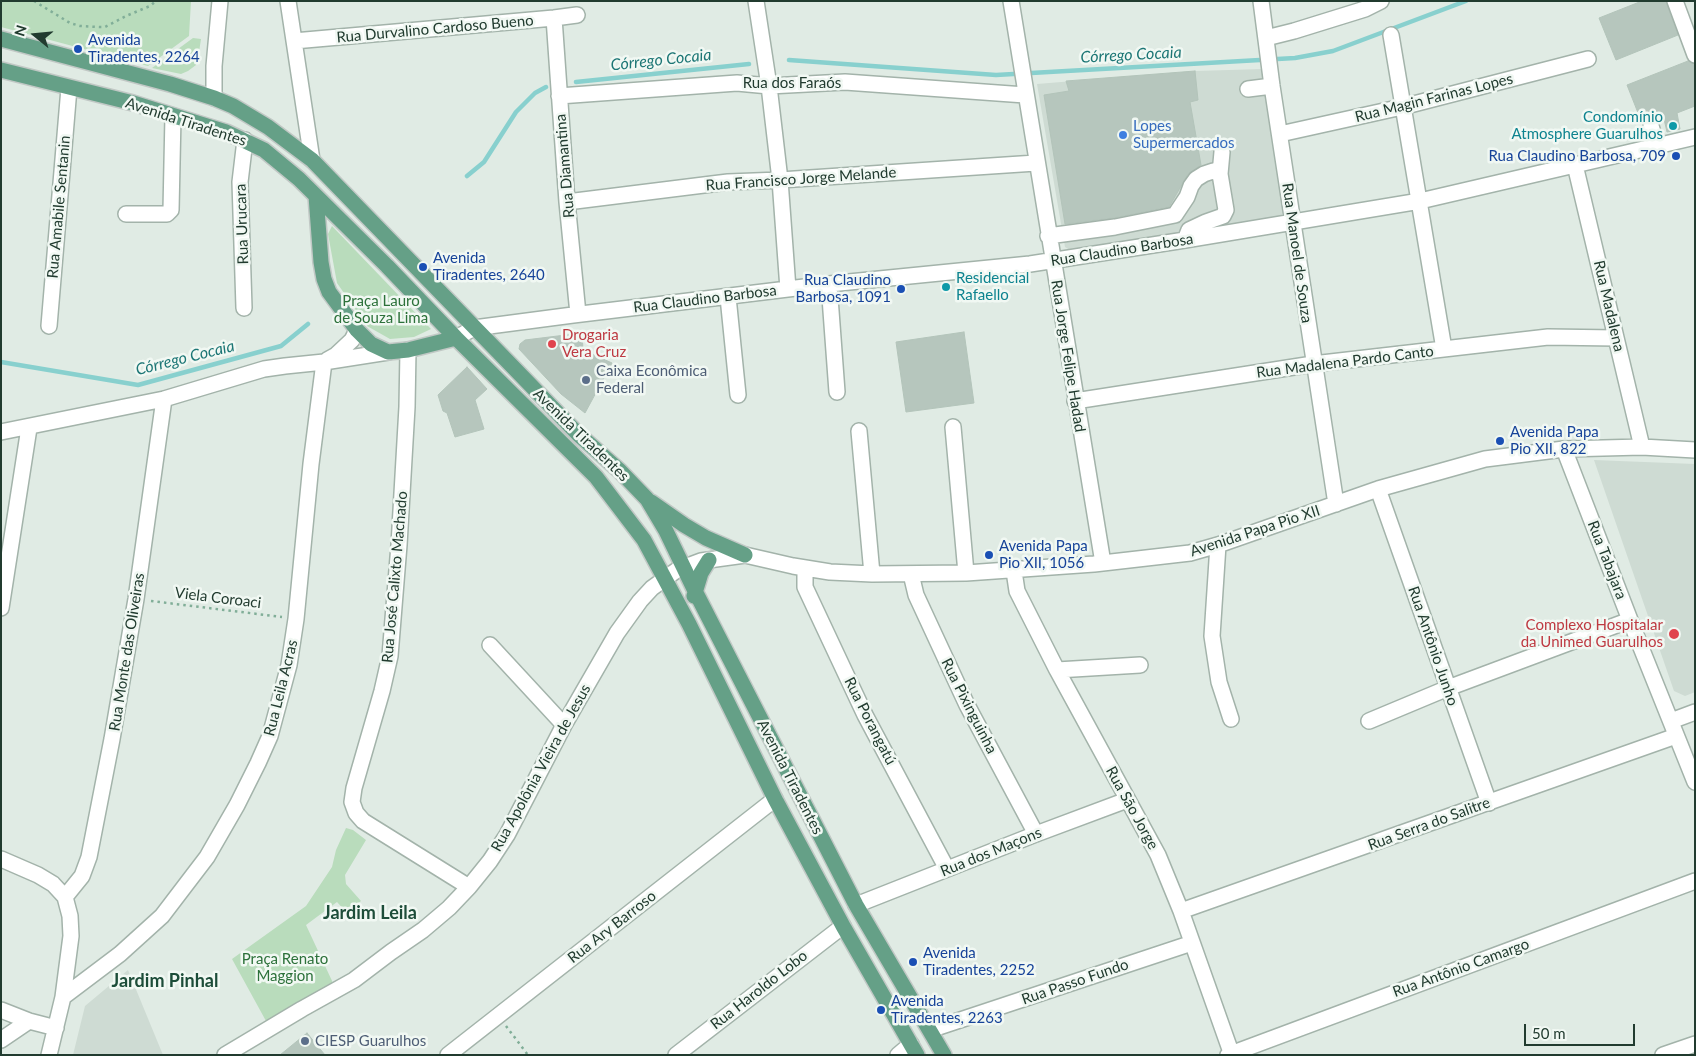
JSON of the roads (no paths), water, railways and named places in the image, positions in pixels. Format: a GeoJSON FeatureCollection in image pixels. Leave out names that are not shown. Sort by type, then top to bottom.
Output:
{"type":"FeatureCollection","features":[{"type":"Feature","properties":{"kind":"main road","name":"Avenida Tiradentes"},"geometry":{"type":"LineString","coordinates":[[1,39],[199,93],[232,106],[268,126],[312,160],[578,434],[620,471],[647,499],[666,531],[683,568],[856,905],[944,1055]]}},
{"type":"Feature","properties":{"kind":"main road","name":"Avenida Tiradentes"},"geometry":{"type":"LineString","coordinates":[[1,70],[133,103],[226,132],[264,150],[280,162],[316,196],[596,477],[644,540],[689,624],[775,799],[843,926],[914,1050]]}},
{"type":"Feature","properties":{"kind":"main road"},"geometry":{"type":"LineString","coordinates":[[316,196],[324,279],[329,292],[357,330],[372,344],[388,352],[408,350],[456,338]]}},
{"type":"Feature","properties":{"kind":"main road"},"geometry":{"type":"LineString","coordinates":[[647,499],[706,538],[745,555]]}},
{"type":"Feature","properties":{"kind":"main road"},"geometry":{"type":"LineString","coordinates":[[689,624],[695,591],[701,573],[709,560]]}},
{"type":"Feature","properties":{"kind":"street"},"geometry":{"type":"LineString","coordinates":[[214,98],[214,66],[220,1]]}},
{"type":"Feature","properties":{"kind":"street"},"geometry":{"type":"LineString","coordinates":[[288,1],[312,160]]}},
{"type":"Feature","properties":{"kind":"street"},"geometry":{"type":"LineString","coordinates":[[756,1],[769,86],[780,180],[788,289]]}},
{"type":"Feature","properties":{"kind":"street","name":"Rua Jorge Felipe Hadad"},"geometry":{"type":"LineString","coordinates":[[1010,1],[1103,563]]}},
{"type":"Feature","properties":{"kind":"street","name":"Rua Manoel de Souza"},"geometry":{"type":"LineString","coordinates":[[1261,1],[1313,364],[1336,504]]}},
{"type":"Feature","properties":{"kind":"street"},"geometry":{"type":"LineString","coordinates":[[1267,41],[1365,9],[1381,1]]}},
{"type":"Feature","properties":{"kind":"street"},"geometry":{"type":"LineString","coordinates":[[1674,1],[1695,55]]}},
{"type":"Feature","properties":{"kind":"street","name":"Rua Durvalino Cardoso Bueno"},"geometry":{"type":"LineString","coordinates":[[294,41],[576,15]]}},
{"type":"Feature","properties":{"kind":"street","name":"Rua Diamantina"},"geometry":{"type":"LineString","coordinates":[[554,18],[567,202],[578,314]]}},
{"type":"Feature","properties":{"kind":"street"},"geometry":{"type":"LineString","coordinates":[[1391,35],[1444,349]]}},
{"type":"Feature","properties":{"kind":"street","name":"Rua Magin Farinas Lopes"},"geometry":{"type":"LineString","coordinates":[[1280,134],[1402,107],[1588,59]]}},
{"type":"Feature","properties":{"kind":"street"},"geometry":{"type":"LineString","coordinates":[[199,93],[214,66]]}},
{"type":"Feature","properties":{"kind":"street"},"geometry":{"type":"LineString","coordinates":[[1248,89],[1271,79]]}},
{"type":"Feature","properties":{"kind":"street","name":"Rua dos Faraós"},"geometry":{"type":"LineString","coordinates":[[559,96],[738,83],[769,86],[845,82],[1024,92]]}},
{"type":"Feature","properties":{"kind":"street","name":"Rua Amabile Sentanin"},"geometry":{"type":"LineString","coordinates":[[49,326],[69,88]]}},
{"type":"Feature","properties":{"kind":"street"},"geometry":{"type":"LineString","coordinates":[[126,214],[167,214],[171,210],[173,116]]}},
{"type":"Feature","properties":{"kind":"street"},"geometry":{"type":"LineString","coordinates":[[1651,126],[1657,146]]}},
{"type":"Feature","properties":{"kind":"street","name":"Rua Claudino Barbosa"},"geometry":{"type":"LineString","coordinates":[[456,338],[474,328],[578,314],[829,284],[1052,261],[1185,240],[1420,201],[1695,137]]}},
{"type":"Feature","properties":{"kind":"street","name":"Rua Urucara"},"geometry":{"type":"LineString","coordinates":[[244,308],[240,182],[245,140]]}},
{"type":"Feature","properties":{"kind":"street"},"geometry":{"type":"LineString","coordinates":[[1185,240],[1189,230],[1223,216],[1226,210],[1220,174],[1222,152]]}},
{"type":"Feature","properties":{"kind":"street","name":"Rua Francisco Jorge Melande"},"geometry":{"type":"LineString","coordinates":[[567,202],[728,182],[1036,163]]}},
{"type":"Feature","properties":{"kind":"street","name":"Rua Madalena"},"geometry":{"type":"LineString","coordinates":[[1575,165],[1642,447]]}},
{"type":"Feature","properties":{"kind":"street"},"geometry":{"type":"LineString","coordinates":[[1048,236],[1115,227],[1175,215],[1196,179],[1204,174],[1213,172],[1220,174]]}},
{"type":"Feature","properties":{"kind":"street"},"geometry":{"type":"LineString","coordinates":[[829,284],[837,392]]}},
{"type":"Feature","properties":{"kind":"street"},"geometry":{"type":"LineString","coordinates":[[728,297],[738,395]]}},
{"type":"Feature","properties":{"kind":"street"},"geometry":{"type":"LineString","coordinates":[[324,362],[352,340],[357,330]]}},
{"type":"Feature","properties":{"kind":"street","name":"Rua Madalena Pardo Canto"},"geometry":{"type":"LineString","coordinates":[[1075,401],[1313,364],[1548,336],[1616,338]]}},
{"type":"Feature","properties":{"kind":"street","name":"Rua José Calixto Machado"},"geometry":{"type":"LineString","coordinates":[[408,350],[407,407],[399,545],[390,656],[354,788],[352,802],[356,813],[363,821],[469,887]]}},
{"type":"Feature","properties":{"kind":"street"},"geometry":{"type":"LineString","coordinates":[[1,432],[29,428],[164,399],[264,369],[388,352]]}},
{"type":"Feature","properties":{"kind":"street","name":"Rua Leila Acras"},"geometry":{"type":"LineString","coordinates":[[63,997],[120,954],[162,916],[207,857],[237,805],[270,736],[289,665],[296,619],[311,464],[324,362]]}},
{"type":"Feature","properties":{"kind":"street","name":"Rua Monte das Oliveiras"},"geometry":{"type":"LineString","coordinates":[[65,897],[82,876],[89,856],[112,740],[136,599],[164,399]]}},
{"type":"Feature","properties":{"kind":"street"},"geometry":{"type":"LineString","coordinates":[[953,427],[966,573]]}},
{"type":"Feature","properties":{"kind":"street"},"geometry":{"type":"LineString","coordinates":[[1,608],[29,428]]}},
{"type":"Feature","properties":{"kind":"street"},"geometry":{"type":"LineString","coordinates":[[859,431],[872,574]]}},
{"type":"Feature","properties":{"kind":"street","name":"Avenida Papa Pio XII"},"geometry":{"type":"LineString","coordinates":[[664,578],[701,561],[745,555],[830,572],[912,574],[1014,571],[1190,553],[1378,489],[1485,459],[1564,449],[1642,447],[1695,450]]}},
{"type":"Feature","properties":{"kind":"street","name":"Rua Tabajara"},"geometry":{"type":"LineString","coordinates":[[1564,449],[1695,782]]}},
{"type":"Feature","properties":{"kind":"street","name":"Rua Antônio Junho"},"geometry":{"type":"LineString","coordinates":[[1378,489],[1489,802]]}},
{"type":"Feature","properties":{"kind":"street"},"geometry":{"type":"LineString","coordinates":[[1218,545],[1212,636],[1220,682],[1230,719]]}},
{"type":"Feature","properties":{"kind":"street","name":"Rua Porangatú"},"geometry":{"type":"LineString","coordinates":[[805,568],[805,587],[865,715],[948,869]]}},
{"type":"Feature","properties":{"kind":"street","name":"Rua São Jorge"},"geometry":{"type":"LineString","coordinates":[[1014,571],[1018,591],[1057,670],[1158,855],[1181,912],[1230,1054]]}},
{"type":"Feature","properties":{"kind":"street","name":"Rua Pixinguinha"},"geometry":{"type":"LineString","coordinates":[[912,574],[916,595],[967,705],[1036,834]]}},
{"type":"Feature","properties":{"kind":"street","name":"Rua Apolônia Vieira de Jesus"},"geometry":{"type":"LineString","coordinates":[[225,1055],[354,980],[423,930],[449,908],[469,887],[490,861],[507,835],[564,724],[617,633],[640,601],[664,578]]}},
{"type":"Feature","properties":{"kind":"street"},"geometry":{"type":"LineString","coordinates":[[1369,721],[1448,688],[1630,620]]}},
{"type":"Feature","properties":{"kind":"street"},"geometry":{"type":"LineString","coordinates":[[490,645],[564,724]]}},
{"type":"Feature","properties":{"kind":"street"},"geometry":{"type":"LineString","coordinates":[[1057,670],[1140,665]]}},
{"type":"Feature","properties":{"kind":"street","name":"Rua Serra do Salitre"},"geometry":{"type":"LineString","coordinates":[[1181,912],[1489,802],[1674,728],[1695,712]]}},
{"type":"Feature","properties":{"kind":"street","name":"Rua Ary Barroso"},"geometry":{"type":"LineString","coordinates":[[448,1055],[775,799]]}},
{"type":"Feature","properties":{"kind":"street","name":"Rua dos Maçons"},"geometry":{"type":"LineString","coordinates":[[856,905],[1127,800]]}},
{"type":"Feature","properties":{"kind":"street"},"geometry":{"type":"LineString","coordinates":[[1,859],[38,875],[53,884],[65,897],[70,916],[71,936],[63,997],[49,1055]]}},
{"type":"Feature","properties":{"kind":"street","name":"Rua Antônio Camargo"},"geometry":{"type":"LineString","coordinates":[[1230,1054],[1695,881]]}},
{"type":"Feature","properties":{"kind":"street","name":"Rua Haroldo Lobo"},"geometry":{"type":"LineString","coordinates":[[676,1055],[843,926]]}},
{"type":"Feature","properties":{"kind":"street","name":"Rua Passo Fundo"},"geometry":{"type":"LineString","coordinates":[[930,1030],[1192,943]]}},
{"type":"Feature","properties":{"kind":"street"},"geometry":{"type":"LineString","coordinates":[[1,1010],[29,1021],[56,1028]]}},
{"type":"Feature","properties":{"kind":"street"},"geometry":{"type":"LineString","coordinates":[[1,1040],[29,1021]]}},
{"type":"Feature","properties":{"kind":"street"},"geometry":{"type":"LineString","coordinates":[[1663,1055],[1695,1044]]}},
{"type":"Feature","properties":{"kind":"street"},"geometry":{"type":"LineString","coordinates":[[898,1055],[914,1050]]}},
{"type":"Feature","properties":{"kind":"waterway","name":"Córrego Cocaia"},"geometry":{"type":"LineString","coordinates":[[789,60],[996,75],[1295,58],[1333,51],[1466,1]]}},
{"type":"Feature","properties":{"kind":"waterway","name":"Córrego Cocaia"},"geometry":{"type":"LineString","coordinates":[[576,82],[749,64]]}},
{"type":"Feature","properties":{"kind":"waterway","name":"Córrego Cocaia"},"geometry":{"type":"LineString","coordinates":[[467,176],[484,162],[516,112],[535,93],[546,87]]}},
{"type":"Feature","properties":{"kind":"waterway","name":"Córrego Cocaia"},"geometry":{"type":"LineString","coordinates":[[1,362],[138,385],[281,346],[308,324]]}},
{"type":"Feature","properties":{"kind":"place","name":"Avenida Tiradentes, 2264"},"geometry":{"type":"Point","coordinates":[78,49]}},
{"type":"Feature","properties":{"kind":"place","name":"Condomínio Atmosphere Guarulhos"},"geometry":{"type":"Point","coordinates":[1673,126]}},
{"type":"Feature","properties":{"kind":"place","name":"Lopes Supermercados"},"geometry":{"type":"Point","coordinates":[1123,135]}},
{"type":"Feature","properties":{"kind":"place","name":"Rua Claudino Barbosa, 709"},"geometry":{"type":"Point","coordinates":[1676,156]}},
{"type":"Feature","properties":{"kind":"place","name":"Avenida Tiradentes, 2640"},"geometry":{"type":"Point","coordinates":[423,267]}},
{"type":"Feature","properties":{"kind":"place","name":"Residencial Rafaello"},"geometry":{"type":"Point","coordinates":[946,287]}},
{"type":"Feature","properties":{"kind":"place","name":"Rua Claudino Barbosa, 1091"},"geometry":{"type":"Point","coordinates":[901,289]}},
{"type":"Feature","properties":{"kind":"place","name":"Drogaria Vera Cruz"},"geometry":{"type":"Point","coordinates":[552,344]}},
{"type":"Feature","properties":{"kind":"place","name":"Caixa Econômica Federal"},"geometry":{"type":"Point","coordinates":[586,380]}},
{"type":"Feature","properties":{"kind":"place","name":"Avenida Papa Pio XII, 822"},"geometry":{"type":"Point","coordinates":[1500,441]}},
{"type":"Feature","properties":{"kind":"place","name":"Avenida Papa Pio XII, 1056"},"geometry":{"type":"Point","coordinates":[989,555]}},
{"type":"Feature","properties":{"kind":"place","name":"Complexo Hospitalar da Unimed Guarulhos"},"geometry":{"type":"Point","coordinates":[1674,634]}},
{"type":"Feature","properties":{"kind":"place","name":"Avenida Tiradentes, 2252"},"geometry":{"type":"Point","coordinates":[913,962]}},
{"type":"Feature","properties":{"kind":"place","name":"Avenida Tiradentes, 2263"},"geometry":{"type":"Point","coordinates":[881,1010]}},
{"type":"Feature","properties":{"kind":"place","name":"CIESP Guarulhos"},"geometry":{"type":"Point","coordinates":[305,1041]}},
{"type":"Feature","properties":{"kind":"district","name":"Jardim Leila"},"geometry":{"type":"Point","coordinates":[370,913]}},
{"type":"Feature","properties":{"kind":"district","name":"Jardim Pinhal"},"geometry":{"type":"Point","coordinates":[165,981]}},
{"type":"Feature","properties":{"kind":"park label","name":"Praça Lauro de Souza Lima"},"geometry":{"type":"Point","coordinates":[381,310]}},
{"type":"Feature","properties":{"kind":"park label","name":"Praça Renato Maggion"},"geometry":{"type":"Point","coordinates":[285,968]}}]}
